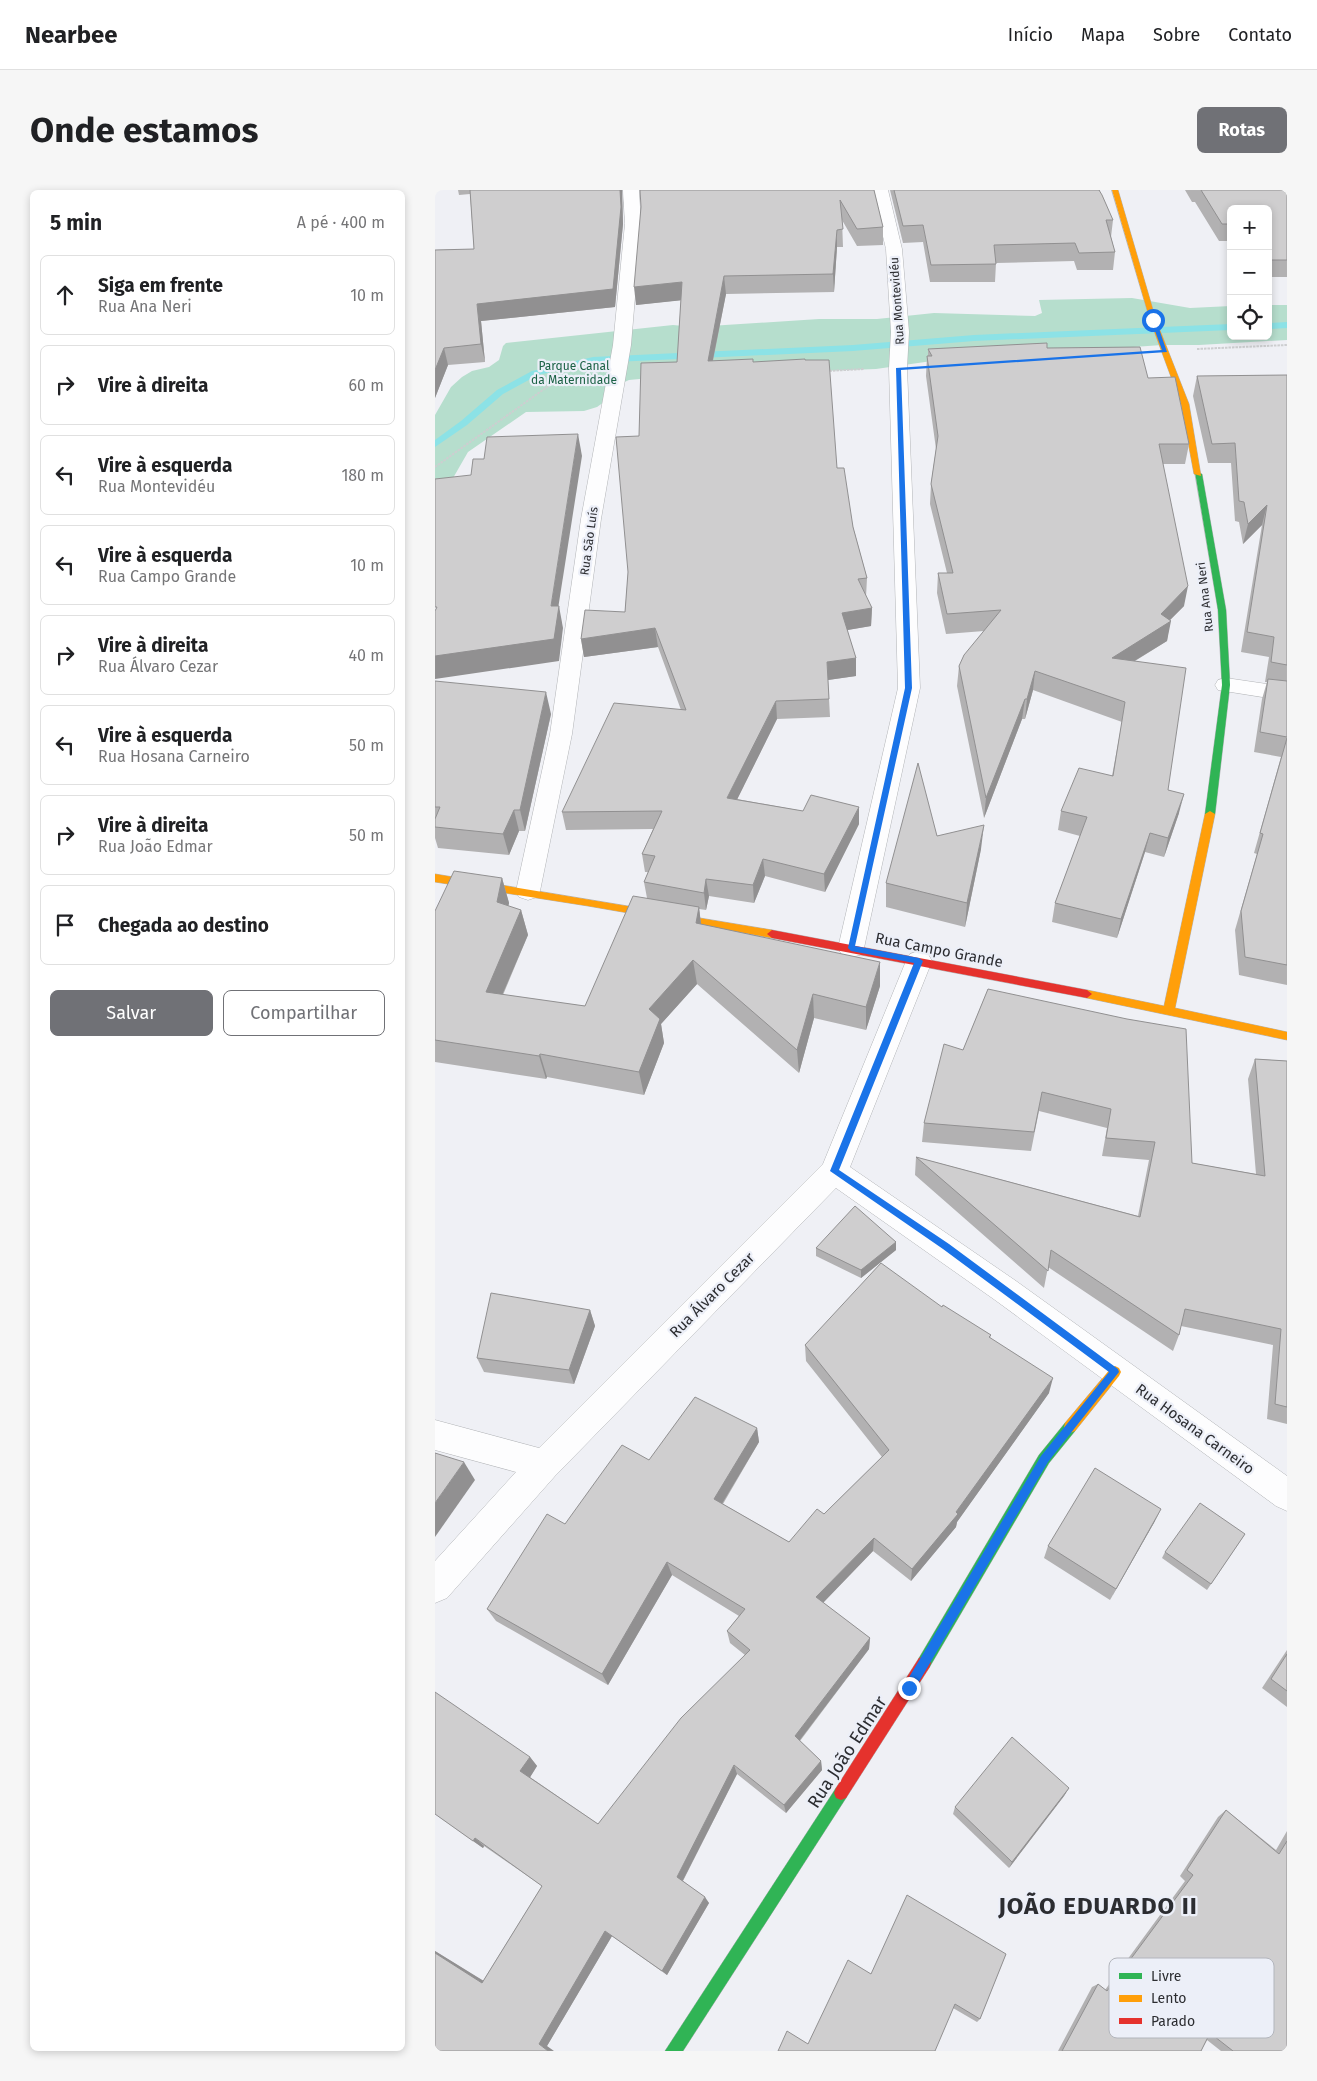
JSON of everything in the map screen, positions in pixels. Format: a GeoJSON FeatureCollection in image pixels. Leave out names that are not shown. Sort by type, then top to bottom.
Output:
{"type":"FeatureCollection","features":[{"type":"Feature","properties":{"kind":"street","name":"Rua São Luís"},"geometry":{"type":"LineString","coordinates":[[528,891],[561,734],[591,519],[622,345],[633,224],[631,190]]}},
{"type":"Feature","properties":{"kind":"street","name":"Rua Montevidéu"},"geometry":{"type":"LineString","coordinates":[[851,948],[909,688],[899,364],[900,332],[894,249],[880,190]]}},
{"type":"Feature","properties":{"kind":"street","name":"Rua Ana Neri"},"geometry":{"type":"LineString","coordinates":[[1115,190],[1153,320],[1185,404],[1212,544],[1222,610],[1226,685],[1210,818],[1169,1010]]}},
{"type":"Feature","properties":{"kind":"street"},"geometry":{"type":"LineString","coordinates":[[1226,685],[1287,694]]}},
{"type":"Feature","properties":{"kind":"street","name":"Rua Campo Grande"},"geometry":{"type":"LineString","coordinates":[[435,878],[528,891],[851,948],[1169,1010],[1287,1036]]}},
{"type":"Feature","properties":{"kind":"street","name":"Rua Álvaro Cezar"},"geometry":{"type":"LineString","coordinates":[[435,1586],[544,1465],[835,1171],[919,961]]}},
{"type":"Feature","properties":{"kind":"street","name":"Rua Hosana Carneiro"},"geometry":{"type":"LineString","coordinates":[[835,1171],[946,1246],[1115,1372],[1287,1495]]}},
{"type":"Feature","properties":{"kind":"street","name":"Rua João Edmar"},"geometry":{"type":"LineString","coordinates":[[673,2051],[909,1688],[1045,1459],[1115,1372]]}},
{"type":"Feature","properties":{"kind":"street"},"geometry":{"type":"LineString","coordinates":[[435,1435],[544,1465]]}},
{"type":"Feature","properties":{"kind":"path"},"geometry":{"type":"LineString","coordinates":[[1164,348],[1287,345]]}},
{"type":"Feature","properties":{"kind":"path"},"geometry":{"type":"LineString","coordinates":[[817,371],[899,364]]}},
{"type":"Feature","properties":{"kind":"path"},"geometry":{"type":"LineString","coordinates":[[435,467],[555,382],[616,375]]}},
{"type":"Feature","properties":{"kind":"green space","name":"Parque Canal da Maternidade"},"geometry":{"type":"Polygon","coordinates":[[[1132,298],[1190,308],[1227,306],[1227,340],[1272,340],[1272,305],[1287,305],[1287,340],[1162,345],[932,361],[876,369],[660,377],[629,380],[609,389],[604,402],[597,407],[584,411],[526,412],[468,452],[445,492],[435,494],[435,415],[451,387],[472,371],[489,367],[499,360],[503,346],[506,343],[673,325],[694,327],[819,319],[877,319],[934,313],[1035,316],[1042,313],[1039,300],[1132,298]]]}},
{"type":"Feature","properties":{"kind":"building"},"geometry":{"type":"Polygon","coordinates":[[[470,190],[620,190],[621,207],[613,289],[477,304],[481,344],[444,348],[435,370],[435,250],[474,249],[470,190]]]}},
{"type":"Feature","properties":{"kind":"building"},"geometry":{"type":"Polygon","coordinates":[[[640,190],[874,190],[883,227],[857,229],[840,200],[843,229],[837,230],[833,274],[724,276],[708,361],[753,359],[753,362],[805,359],[829,360],[837,468],[844,468],[853,527],[867,578],[858,579],[872,608],[842,613],[856,658],[827,662],[829,699],[776,701],[727,798],[803,811],[811,795],[859,807],[824,874],[763,859],[753,885],[706,879],[704,893],[644,882],[655,856],[642,854],[662,811],[562,812],[614,703],[686,710],[655,628],[581,639],[585,610],[625,612],[628,572],[616,437],[639,436],[641,363],[677,362],[682,282],[634,287],[641,207],[640,190]]]}},
{"type":"Feature","properties":{"kind":"building"},"geometry":{"type":"Polygon","coordinates":[[[894,190],[1099,190],[1113,220],[1106,220],[1115,252],[1079,253],[1075,243],[994,245],[996,264],[931,265],[923,225],[903,226],[894,190]]]}},
{"type":"Feature","properties":{"kind":"building"},"geometry":{"type":"Polygon","coordinates":[[[1201,190],[1287,190],[1287,260],[1272,260],[1272,205],[1227,205],[1227,224],[1222,224],[1201,190]]]}},
{"type":"Feature","properties":{"kind":"building"},"geometry":{"type":"Polygon","coordinates":[[[1047,343],[1047,348],[1140,347],[1148,378],[1175,377],[1189,444],[1159,444],[1188,586],[1161,614],[1171,621],[1112,658],[1186,668],[1168,790],[1184,794],[1168,838],[1150,833],[1121,919],[1055,903],[1087,817],[1061,811],[1079,768],[1113,776],[1125,702],[1035,671],[1027,699],[1025,699],[986,798],[959,666],[964,655],[1001,610],[947,614],[938,573],[953,573],[931,484],[938,436],[927,356],[932,356],[928,349],[1047,343]]]}},
{"type":"Feature","properties":{"kind":"building"},"geometry":{"type":"Polygon","coordinates":[[[1287,375],[1287,665],[1271,662],[1274,637],[1247,632],[1267,505],[1248,524],[1244,502],[1239,501],[1235,443],[1212,444],[1197,376],[1287,375]]]}},
{"type":"Feature","properties":{"kind":"building"},"geometry":{"type":"Polygon","coordinates":[[[578,434],[551,606],[559,606],[554,639],[435,656],[435,611],[437,607],[435,607],[435,479],[471,475],[473,459],[484,459],[487,437],[578,434]]]}},
{"type":"Feature","properties":{"kind":"building"},"geometry":{"type":"Polygon","coordinates":[[[1268,679],[1287,681],[1287,737],[1260,732],[1268,679]]]}},
{"type":"Feature","properties":{"kind":"building"},"geometry":{"type":"Polygon","coordinates":[[[435,681],[546,692],[520,810],[514,810],[503,834],[435,827],[435,819],[440,807],[435,807],[435,681]]]}},
{"type":"Feature","properties":{"kind":"building"},"geometry":{"type":"Polygon","coordinates":[[[1287,738],[1287,965],[1245,957],[1241,911],[1263,834],[1260,833],[1287,738]]]}},
{"type":"Feature","properties":{"kind":"building"},"geometry":{"type":"Polygon","coordinates":[[[918,763],[937,836],[984,825],[967,903],[886,883],[918,763]]]}},
{"type":"Feature","properties":{"kind":"building"},"geometry":{"type":"Polygon","coordinates":[[[454,871],[502,878],[497,902],[521,910],[486,992],[585,1006],[633,896],[699,907],[696,923],[880,962],[866,1007],[813,994],[797,1050],[693,960],[649,1009],[660,1019],[639,1072],[540,1054],[539,1056],[435,1040],[435,911],[454,871]]]}},
{"type":"Feature","properties":{"kind":"building"},"geometry":{"type":"Polygon","coordinates":[[[988,989],[1127,1019],[1186,1029],[1192,1163],[1265,1176],[1255,1059],[1287,1061],[1287,1407],[1275,1404],[1281,1329],[1185,1309],[1179,1335],[1051,1250],[1048,1271],[916,1157],[1140,1217],[1155,1142],[1106,1138],[1111,1109],[1042,1092],[1034,1132],[924,1123],[944,1044],[963,1050],[988,989]]]}},
{"type":"Feature","properties":{"kind":"building"},"geometry":{"type":"Polygon","coordinates":[[[855,1206],[896,1242],[861,1270],[816,1248],[855,1206]]]}},
{"type":"Feature","properties":{"kind":"building"},"geometry":{"type":"Polygon","coordinates":[[[881,1263],[942,1307],[943,1305],[991,1335],[989,1337],[1053,1378],[956,1512],[958,1514],[912,1569],[874,1538],[816,1597],[870,1638],[795,1736],[821,1761],[784,1805],[734,1765],[677,1877],[705,1897],[662,1971],[605,1931],[539,2044],[548,2051],[435,2051],[435,1953],[482,1983],[542,1886],[475,1838],[473,1841],[435,1814],[435,1692],[530,1757],[520,1771],[598,1824],[681,1718],[750,1650],[727,1631],[745,1609],[667,1562],[602,1674],[487,1609],[547,1514],[565,1524],[622,1445],[649,1460],[695,1397],[757,1428],[714,1499],[789,1542],[817,1509],[824,1514],[889,1450],[805,1345],[881,1263]]]}},
{"type":"Feature","properties":{"kind":"building"},"geometry":{"type":"Polygon","coordinates":[[[491,1293],[590,1310],[569,1370],[477,1358],[491,1293]]]}},
{"type":"Feature","properties":{"kind":"building"},"geometry":{"type":"Polygon","coordinates":[[[435,1453],[464,1462],[435,1503],[435,1453]]]}},
{"type":"Feature","properties":{"kind":"building"},"geometry":{"type":"Polygon","coordinates":[[[1095,1468],[1161,1509],[1116,1589],[1048,1546],[1095,1468]]]}},
{"type":"Feature","properties":{"kind":"building"},"geometry":{"type":"Polygon","coordinates":[[[1200,1503],[1245,1534],[1211,1584],[1165,1552],[1200,1503]]]}},
{"type":"Feature","properties":{"kind":"building"},"geometry":{"type":"Polygon","coordinates":[[[1287,1654],[1287,1691],[1271,1679],[1287,1654]]]}},
{"type":"Feature","properties":{"kind":"building"},"geometry":{"type":"Polygon","coordinates":[[[1012,1737],[1069,1788],[1012,1862],[955,1807],[1012,1737]]]}},
{"type":"Feature","properties":{"kind":"building"},"geometry":{"type":"Polygon","coordinates":[[[1226,1810],[1279,1854],[1287,1841],[1287,2051],[1233,2051],[1216,2038],[1274,2038],[1274,1958],[1131,1958],[1193,1875],[1187,1870],[1226,1810]]]}},
{"type":"Feature","properties":{"kind":"building"},"geometry":{"type":"Polygon","coordinates":[[[907,1895],[1006,1954],[980,2019],[955,2004],[935,2051],[778,2051],[787,2031],[808,2044],[848,1960],[871,1974],[907,1895]]]}},
{"type":"Feature","properties":{"kind":"building"},"geometry":{"type":"Polygon","coordinates":[[[1098,1984],[1107,1991],[1109,1988],[1109,2038],[1208,2038],[1201,2051],[1062,2051],[1098,1984]]]}},
{"type":"Feature","properties":{"kind":"waterway"},"geometry":{"type":"LineString","coordinates":[[1272,326],[1287,325]]}},
{"type":"Feature","properties":{"kind":"waterway"},"geometry":{"type":"LineString","coordinates":[[435,444],[464,423],[500,392],[535,373],[593,360],[853,348],[974,338],[1227,327]]}},
{"type":"Feature","properties":{"kind":"traffic: fast"},"geometry":{"type":"LineString","coordinates":[[1198,474],[1222,610],[1226,685],[1210,814]]}},
{"type":"Feature","properties":{"kind":"traffic: fast"},"geometry":{"type":"LineString","coordinates":[[924,1663],[1044,1459],[1070,1427]]}},
{"type":"Feature","properties":{"kind":"traffic: fast"},"geometry":{"type":"LineString","coordinates":[[673,2051],[841,1793]]}},
{"type":"Feature","properties":{"kind":"traffic: slow"},"geometry":{"type":"LineString","coordinates":[[1115,190],[1153,320],[1185,404],[1198,474]]}},
{"type":"Feature","properties":{"kind":"traffic: slow"},"geometry":{"type":"LineString","coordinates":[[1169,1010],[1210,814]]}},
{"type":"Feature","properties":{"kind":"traffic: slow"},"geometry":{"type":"LineString","coordinates":[[435,878],[772,934]]}},
{"type":"Feature","properties":{"kind":"traffic: slow"},"geometry":{"type":"LineString","coordinates":[[1087,994],[1287,1036]]}},
{"type":"Feature","properties":{"kind":"traffic: slow"},"geometry":{"type":"LineString","coordinates":[[1070,1427],[1115,1372]]}},
{"type":"Feature","properties":{"kind":"traffic: jam"},"geometry":{"type":"LineString","coordinates":[[772,934],[1087,994]]}},
{"type":"Feature","properties":{"kind":"traffic: jam"},"geometry":{"type":"LineString","coordinates":[[841,1793],[924,1663]]}},
{"type":"Feature","properties":{"kind":"district","name":"JOÃO EDUARDO II"},"geometry":{"type":"Point","coordinates":[1098,1906]}},
{"type":"Feature","properties":{"kind":"route"},"geometry":{"type":"LineString","coordinates":[[909,1688],[1045,1459],[1115,1372],[946,1246],[835,1171],[919,961],[851,948],[909,688],[898,368],[1165,351],[1153,320]]}}]}
